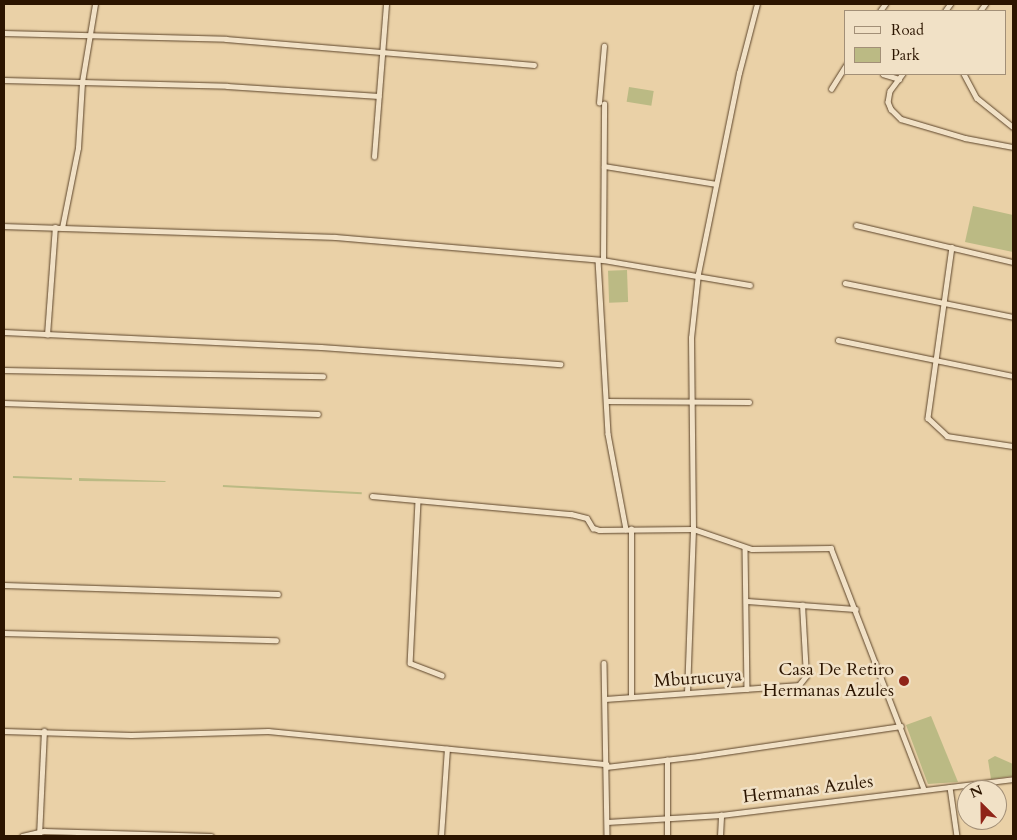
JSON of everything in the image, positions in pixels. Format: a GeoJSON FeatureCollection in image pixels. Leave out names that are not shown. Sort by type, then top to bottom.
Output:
{"type":"FeatureCollection","features":[{"type":"Feature","properties":{"kind":"street"},"geometry":{"type":"LineString","coordinates":[[62,228],[78,148],[82,82],[88,36],[95,4]]}},
{"type":"Feature","properties":{"kind":"street"},"geometry":{"type":"LineString","coordinates":[[374,157],[386,4]]}},
{"type":"Feature","properties":{"kind":"street"},"geometry":{"type":"LineString","coordinates":[[687,693],[693,529],[691,338],[698,274],[756,4]]}},
{"type":"Feature","properties":{"kind":"street"},"geometry":{"type":"LineString","coordinates":[[4,33],[226,39],[534,65]]}},
{"type":"Feature","properties":{"kind":"street"},"geometry":{"type":"LineString","coordinates":[[604,46],[602,104],[604,166],[601,260],[606,401],[608,434],[628,529],[631,697]]}},
{"type":"Feature","properties":{"kind":"street"},"geometry":{"type":"LineString","coordinates":[[831,89],[844,68]]}},
{"type":"Feature","properties":{"kind":"street"},"geometry":{"type":"LineString","coordinates":[[886,75],[899,79]]}},
{"type":"Feature","properties":{"kind":"street"},"geometry":{"type":"LineString","coordinates":[[902,75],[888,102],[891,110],[902,119],[965,138],[1013,147]]}},
{"type":"Feature","properties":{"kind":"street"},"geometry":{"type":"LineString","coordinates":[[965,75],[977,98],[1013,127]]}},
{"type":"Feature","properties":{"kind":"street"},"geometry":{"type":"LineString","coordinates":[[4,80],[226,86],[379,96]]}},
{"type":"Feature","properties":{"kind":"street"},"geometry":{"type":"LineString","coordinates":[[604,166],[716,184]]}},
{"type":"Feature","properties":{"kind":"street"},"geometry":{"type":"LineString","coordinates":[[856,224],[1013,262]]}},
{"type":"Feature","properties":{"kind":"street"},"geometry":{"type":"LineString","coordinates":[[4,226],[303,235],[601,260],[698,274],[750,285]]}},
{"type":"Feature","properties":{"kind":"street"},"geometry":{"type":"LineString","coordinates":[[47,335],[55,228]]}},
{"type":"Feature","properties":{"kind":"street"},"geometry":{"type":"LineString","coordinates":[[952,247],[928,415],[932,425],[946,436],[1013,446]]}},
{"type":"Feature","properties":{"kind":"street"},"geometry":{"type":"LineString","coordinates":[[845,283],[1013,317]]}},
{"type":"Feature","properties":{"kind":"street"},"geometry":{"type":"LineString","coordinates":[[4,332],[322,347],[560,364]]}},
{"type":"Feature","properties":{"kind":"street"},"geometry":{"type":"LineString","coordinates":[[838,340],[936,358],[1013,376]]}},
{"type":"Feature","properties":{"kind":"street"},"geometry":{"type":"LineString","coordinates":[[4,370],[323,376]]}},
{"type":"Feature","properties":{"kind":"street"},"geometry":{"type":"LineString","coordinates":[[606,401],[749,402]]}},
{"type":"Feature","properties":{"kind":"street"},"geometry":{"type":"LineString","coordinates":[[4,402],[318,414]]}},
{"type":"Feature","properties":{"kind":"street"},"geometry":{"type":"LineString","coordinates":[[372,496],[418,502],[571,514],[586,518],[594,529],[693,529],[745,548],[832,548],[924,788]]}},
{"type":"Feature","properties":{"kind":"street"},"geometry":{"type":"LineString","coordinates":[[418,502],[410,663],[442,675]]}},
{"type":"Feature","properties":{"kind":"street"},"geometry":{"type":"LineString","coordinates":[[745,548],[747,689]]}},
{"type":"Feature","properties":{"kind":"street"},"geometry":{"type":"LineString","coordinates":[[4,585],[278,594]]}},
{"type":"Feature","properties":{"kind":"street"},"geometry":{"type":"LineString","coordinates":[[746,601],[856,609]]}},
{"type":"Feature","properties":{"kind":"street","name":"Mburucuya"},"geometry":{"type":"LineString","coordinates":[[605,699],[795,686],[804,682],[802,605]]}},
{"type":"Feature","properties":{"kind":"street"},"geometry":{"type":"LineString","coordinates":[[4,634],[276,640]]}},
{"type":"Feature","properties":{"kind":"street"},"geometry":{"type":"LineString","coordinates":[[604,663],[607,836]]}},
{"type":"Feature","properties":{"kind":"street"},"geometry":{"type":"LineString","coordinates":[[4,731],[131,735],[268,731],[606,765],[668,760],[901,726]]}},
{"type":"Feature","properties":{"kind":"street"},"geometry":{"type":"LineString","coordinates":[[39,834],[44,731]]}},
{"type":"Feature","properties":{"kind":"street"},"geometry":{"type":"LineString","coordinates":[[441,836],[447,749]]}},
{"type":"Feature","properties":{"kind":"street"},"geometry":{"type":"LineString","coordinates":[[666,836],[668,818],[668,760]]}},
{"type":"Feature","properties":{"kind":"street","name":"Hermanas Azules"},"geometry":{"type":"LineString","coordinates":[[607,822],[721,815],[924,788],[950,787],[1013,779]]}},
{"type":"Feature","properties":{"kind":"street"},"geometry":{"type":"LineString","coordinates":[[950,787],[957,836]]}},
{"type":"Feature","properties":{"kind":"street"},"geometry":{"type":"LineString","coordinates":[[720,836],[721,815]]}},
{"type":"Feature","properties":{"kind":"street"},"geometry":{"type":"LineString","coordinates":[[22,836],[39,834],[212,836]]}},
{"type":"Feature","properties":{"kind":"green space"},"geometry":{"type":"Polygon","coordinates":[[[629,87],[654,91],[651,106],[627,102],[629,87]]]}},
{"type":"Feature","properties":{"kind":"green space"},"geometry":{"type":"Polygon","coordinates":[[[973,206],[1013,215],[1013,252],[965,242],[973,206]]]}},
{"type":"Feature","properties":{"kind":"green space"},"geometry":{"type":"Polygon","coordinates":[[[627,270],[628,302],[609,303],[608,271],[627,270]]]}},
{"type":"Feature","properties":{"kind":"green space"},"geometry":{"type":"Polygon","coordinates":[[[13,476],[72,478],[72,480],[13,478],[13,476]]]}},
{"type":"Feature","properties":{"kind":"green space"},"geometry":{"type":"Polygon","coordinates":[[[79,478],[165,481],[166,482],[79,481],[79,478]]]}},
{"type":"Feature","properties":{"kind":"green space"},"geometry":{"type":"Polygon","coordinates":[[[223,485],[362,492],[362,494],[223,487],[223,485]]]}},
{"type":"Feature","properties":{"kind":"green space"},"geometry":{"type":"Polygon","coordinates":[[[931,716],[957,782],[928,784],[906,725],[931,716]]]}},
{"type":"Feature","properties":{"kind":"green space"},"geometry":{"type":"Polygon","coordinates":[[[995,756],[1013,764],[1013,776],[991,779],[988,760],[995,756]]]}},
{"type":"Feature","properties":{"kind":"place","name":"Casa De Retiro Hermanas Azules"},"geometry":{"type":"Point","coordinates":[904,681]}}]}
